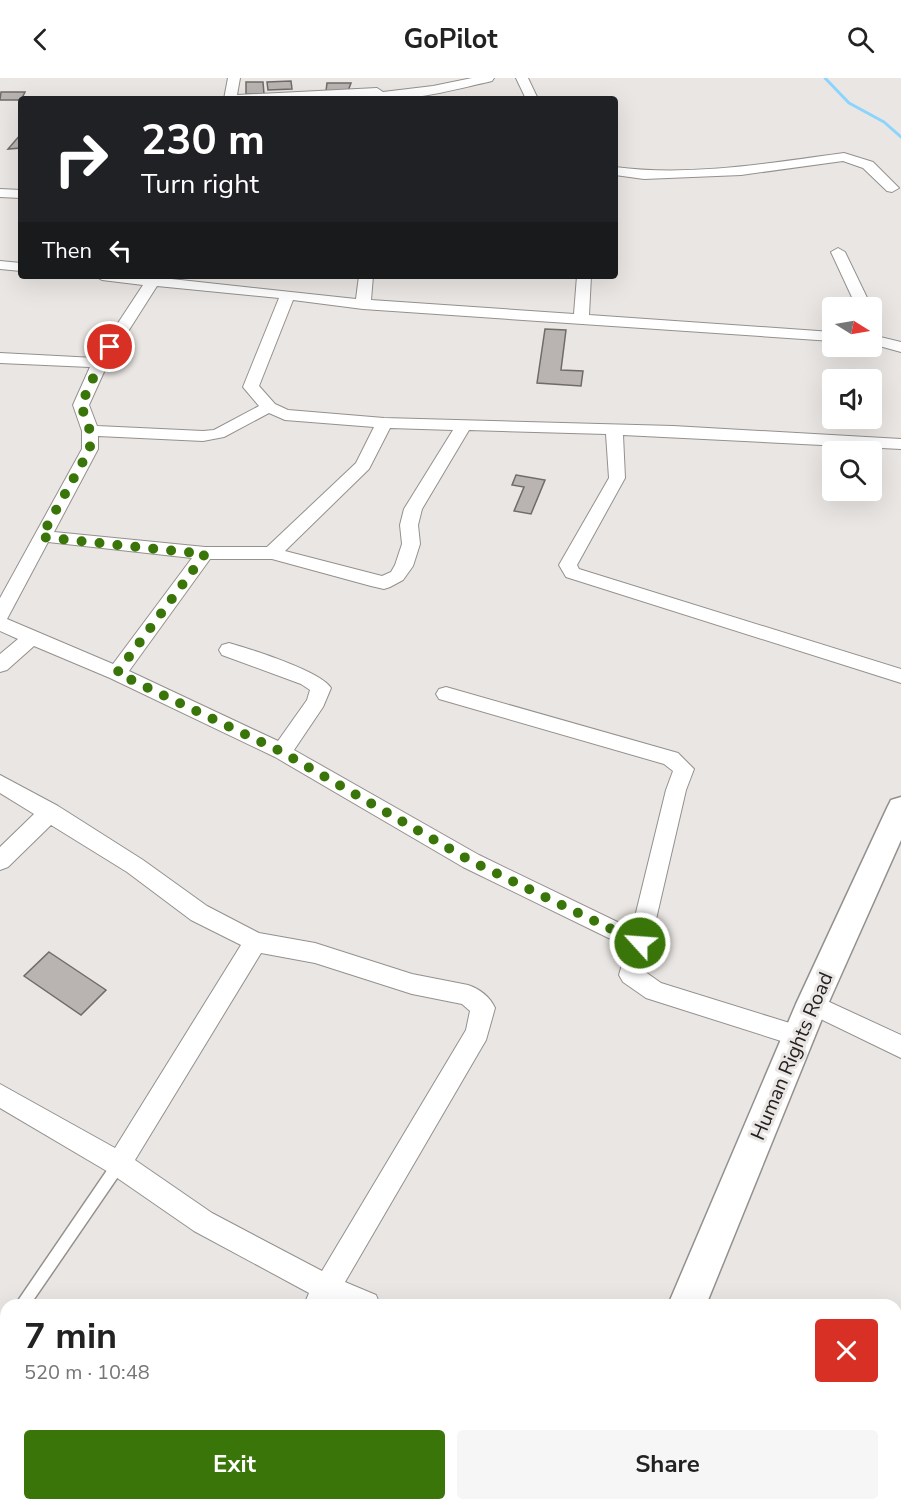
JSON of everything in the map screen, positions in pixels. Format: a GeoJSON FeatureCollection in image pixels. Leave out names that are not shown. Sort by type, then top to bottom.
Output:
{"type":"FeatureCollection","features":[{"type":"Feature","properties":{"kind":"street"},"geometry":{"type":"LineString","coordinates":[[231,96],[234,78]]}},
{"type":"Feature","properties":{"kind":"street"},"geometry":{"type":"LineString","coordinates":[[378,78],[378,96],[433,90],[488,78]]}},
{"type":"Feature","properties":{"kind":"street"},"geometry":{"type":"LineString","coordinates":[[522,78],[531,96]]}},
{"type":"Feature","properties":{"kind":"street"},"geometry":{"type":"LineString","coordinates":[[618,171],[644,175],[741,171],[844,157],[868,165],[892,189]]}},
{"type":"Feature","properties":{"kind":"street"},"geometry":{"type":"LineString","coordinates":[[0,193],[18,194]]}},
{"type":"Feature","properties":{"kind":"street"},"geometry":{"type":"LineString","coordinates":[[838,252],[859,297]]}},
{"type":"Feature","properties":{"kind":"street"},"geometry":{"type":"LineString","coordinates":[[0,266],[18,267]]}},
{"type":"Feature","properties":{"kind":"street"},"geometry":{"type":"LineString","coordinates":[[127,279],[363,305],[728,326],[822,335]]}},
{"type":"Feature","properties":{"kind":"street"},"geometry":{"type":"LineString","coordinates":[[363,305],[366,279]]}},
{"type":"Feature","properties":{"kind":"street"},"geometry":{"type":"LineString","coordinates":[[581,317],[584,279]]}},
{"type":"Feature","properties":{"kind":"street"},"geometry":{"type":"LineString","coordinates":[[0,615],[90,449],[90,431],[81,405],[100,363],[152,282]]}},
{"type":"Feature","properties":{"kind":"street"},"geometry":{"type":"LineString","coordinates":[[288,295],[251,387],[269,407],[285,415],[384,423],[614,429],[901,444]]}},
{"type":"Feature","properties":{"kind":"street"},"geometry":{"type":"LineString","coordinates":[[882,342],[901,347]]}},
{"type":"Feature","properties":{"kind":"street"},"geometry":{"type":"LineString","coordinates":[[0,358],[100,363]]}},
{"type":"Feature","properties":{"kind":"street"},"geometry":{"type":"LineString","coordinates":[[90,431],[210,435],[232,428],[269,407]]}},
{"type":"Feature","properties":{"kind":"street"},"geometry":{"type":"LineString","coordinates":[[272,553],[363,465],[384,423]]}},
{"type":"Feature","properties":{"kind":"street"},"geometry":{"type":"LineString","coordinates":[[41,537],[205,554],[272,553],[384,582],[397,576],[404,566],[411,544],[409,525],[413,509],[464,425]]}},
{"type":"Feature","properties":{"kind":"street"},"geometry":{"type":"LineString","coordinates":[[614,429],[617,478],[568,565],[573,573],[901,676]]}},
{"type":"Feature","properties":{"kind":"street"},"geometry":{"type":"LineString","coordinates":[[117,673],[205,554]]}},
{"type":"Feature","properties":{"kind":"street"},"geometry":{"type":"LineString","coordinates":[[0,624],[9,630],[32,637],[117,673],[282,752],[471,861],[640,943]]}},
{"type":"Feature","properties":{"kind":"street"},"geometry":{"type":"LineString","coordinates":[[0,665],[32,637]]}},
{"type":"Feature","properties":{"kind":"street"},"geometry":{"type":"LineString","coordinates":[[229,650],[308,679],[321,688],[316,702],[282,752]]}},
{"type":"Feature","properties":{"kind":"street"},"geometry":{"type":"LineString","coordinates":[[446,694],[671,758],[684,770],[676,790],[631,975],[654,991],[800,1036]]}},
{"type":"Feature","properties":{"kind":"street"},"geometry":{"type":"LineString","coordinates":[[0,783],[135,866],[199,913],[255,942],[315,953],[412,984],[468,995],[483,1008],[477,1033],[356,1235],[322,1297],[203,1222],[119,1164],[0,1095]]}},
{"type":"Feature","properties":{"kind":"street","name":"Human Rights Road"},"geometry":{"type":"LineString","coordinates":[[690,1299],[813,1004],[901,808]]}},
{"type":"Feature","properties":{"kind":"street"},"geometry":{"type":"LineString","coordinates":[[0,861],[50,812]]}},
{"type":"Feature","properties":{"kind":"street"},"geometry":{"type":"LineString","coordinates":[[119,1164],[255,942]]}},
{"type":"Feature","properties":{"kind":"street"},"geometry":{"type":"LineString","coordinates":[[813,1004],[901,1047]]}},
{"type":"Feature","properties":{"kind":"lane"},"geometry":{"type":"LineString","coordinates":[[26,1299],[119,1164]]}},
{"type":"Feature","properties":{"kind":"building"},"geometry":{"type":"Polygon","coordinates":[[[291,81],[292,89],[268,90],[267,82],[291,81]]]}},
{"type":"Feature","properties":{"kind":"building"},"geometry":{"type":"Polygon","coordinates":[[[246,82],[263,82],[264,94],[246,94],[246,82]]]}},
{"type":"Feature","properties":{"kind":"building"},"geometry":{"type":"Polygon","coordinates":[[[327,83],[351,83],[348,91],[326,91],[327,83]]]}},
{"type":"Feature","properties":{"kind":"building"},"geometry":{"type":"Polygon","coordinates":[[[1,92],[25,92],[23,96],[18,96],[18,100],[0,100],[1,92]]]}},
{"type":"Feature","properties":{"kind":"building"},"geometry":{"type":"Polygon","coordinates":[[[18,137],[18,148],[8,149],[18,137]]]}},
{"type":"Feature","properties":{"kind":"building"},"geometry":{"type":"Polygon","coordinates":[[[545,329],[566,330],[561,370],[583,371],[581,386],[537,383],[545,329]]]}},
{"type":"Feature","properties":{"kind":"building"},"geometry":{"type":"Polygon","coordinates":[[[516,475],[545,480],[531,514],[514,511],[524,487],[512,485],[516,475]]]}},
{"type":"Feature","properties":{"kind":"building"},"geometry":{"type":"Polygon","coordinates":[[[49,952],[106,990],[81,1015],[24,976],[49,952]]]}},
{"type":"Feature","properties":{"kind":"waterway"},"geometry":{"type":"LineString","coordinates":[[825,78],[849,103],[884,122],[901,137]]}},
{"type":"Feature","properties":{"kind":"route"},"geometry":{"type":"LineString","coordinates":[[110,347],[81,405],[90,431],[90,449],[41,537],[205,554],[117,673],[282,752],[471,861],[640,943]]}}]}
